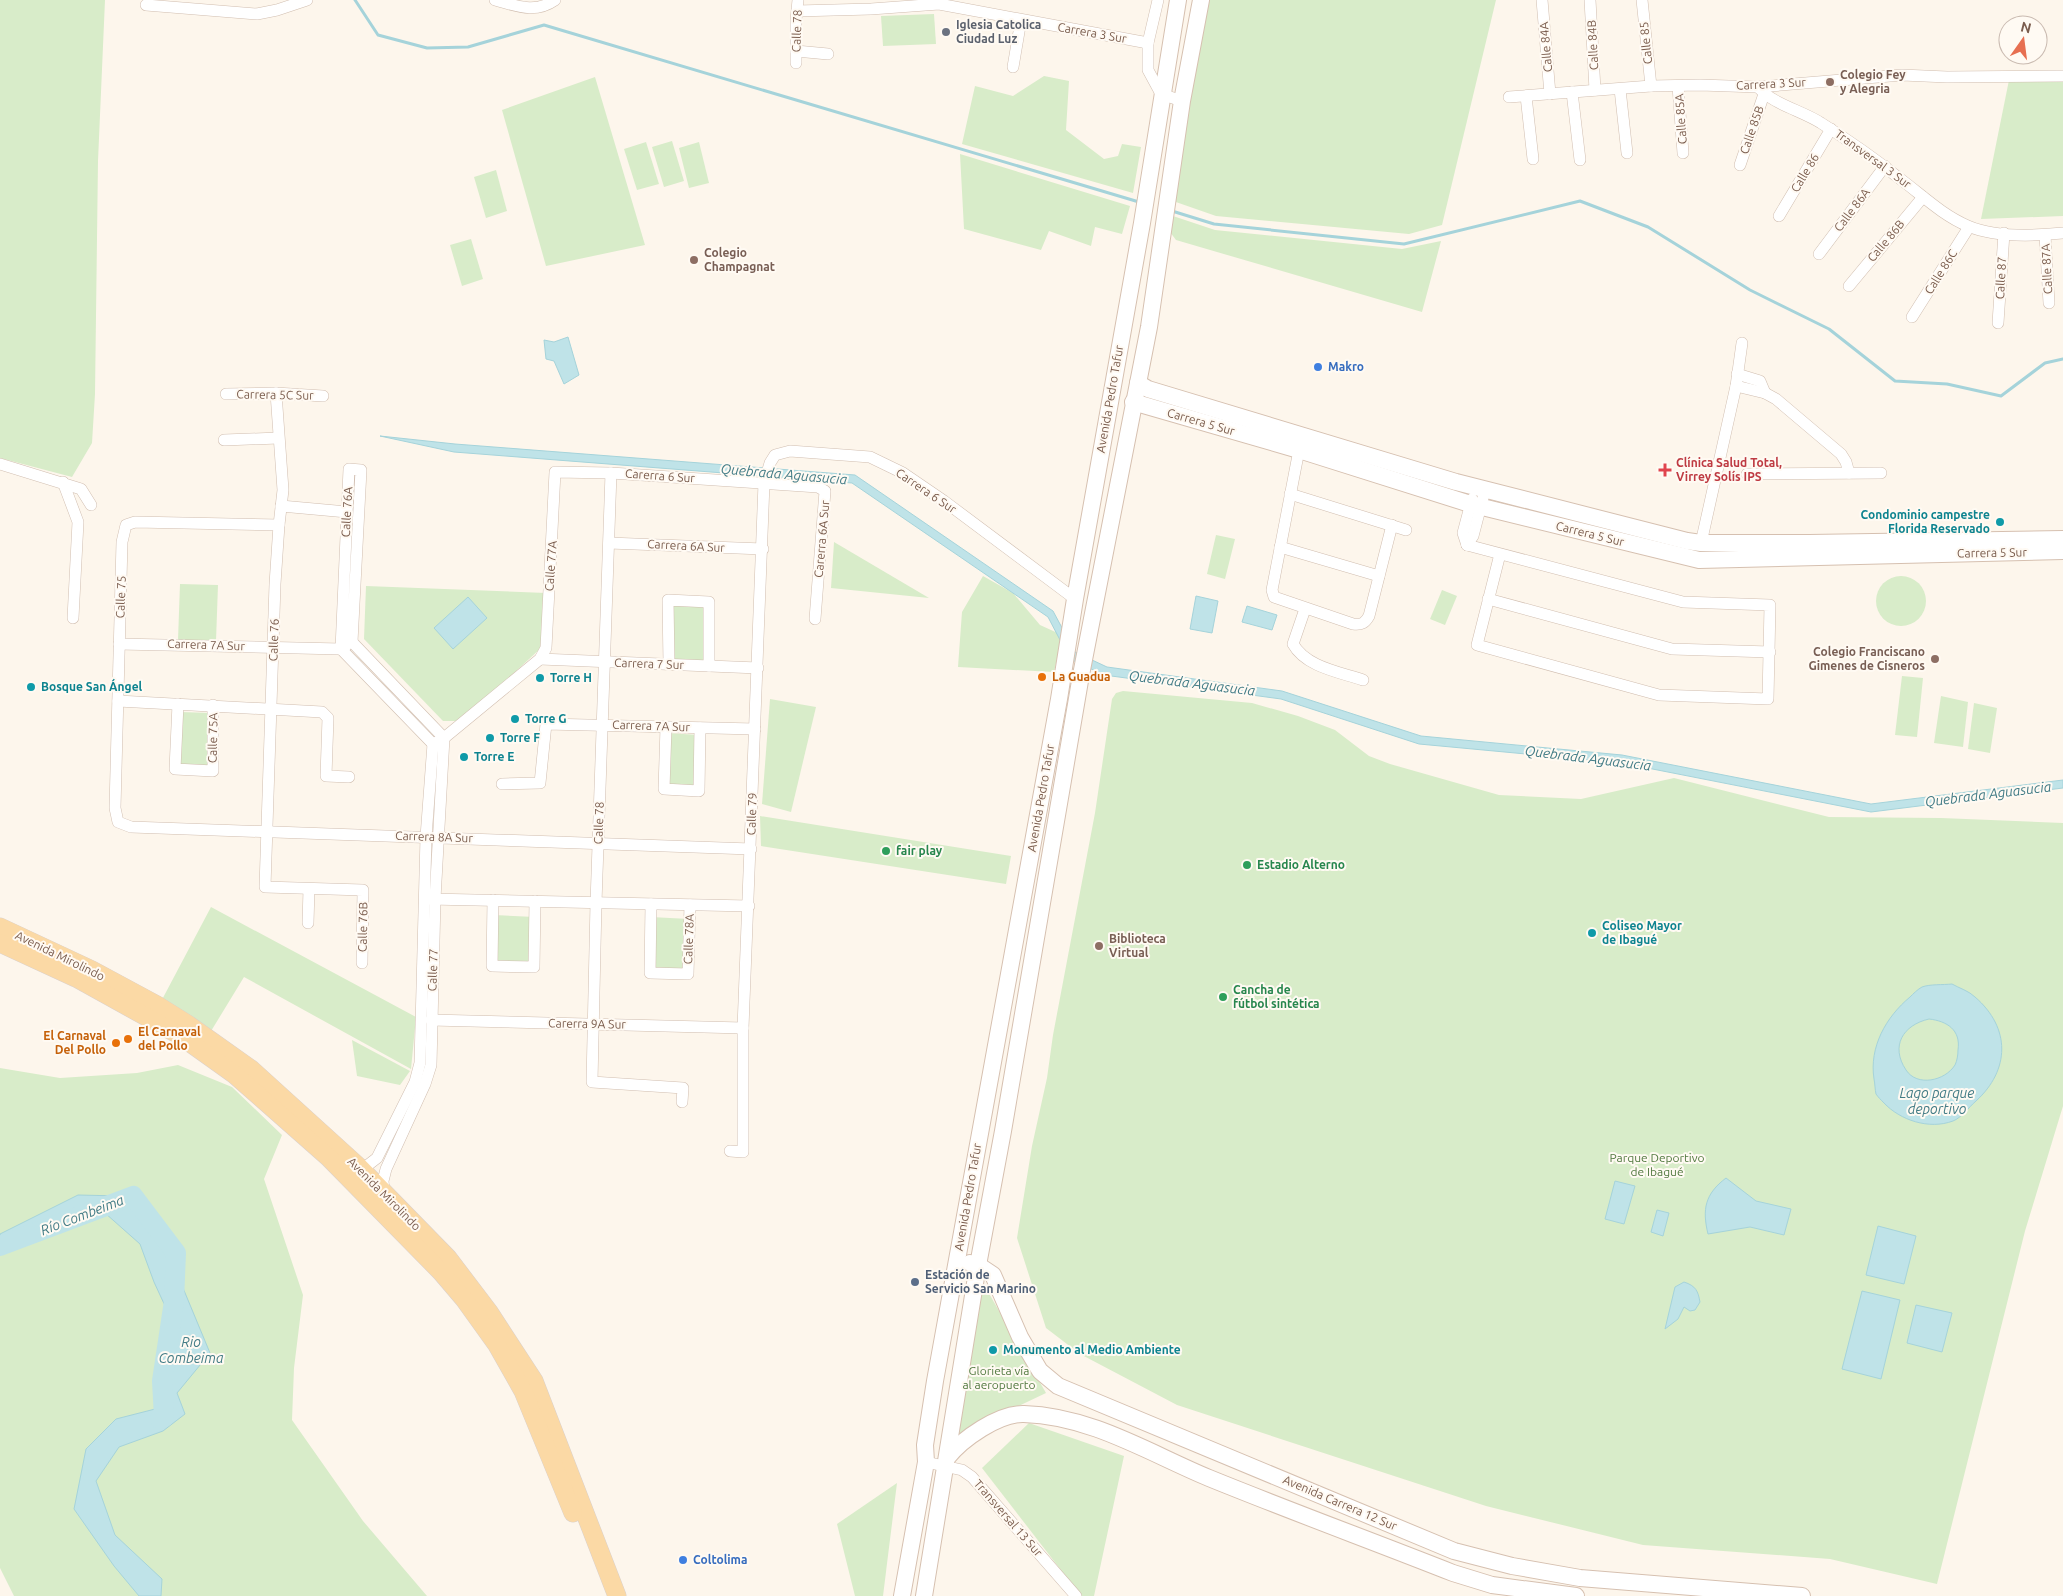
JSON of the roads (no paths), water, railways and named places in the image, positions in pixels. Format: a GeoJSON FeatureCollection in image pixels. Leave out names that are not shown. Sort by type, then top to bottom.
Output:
{"type":"FeatureCollection","features":[{"type":"Feature","properties":{"kind":"main road","name":"Avenida Mirolindo"},"geometry":{"type":"LineString","coordinates":[[0,927],[92,970],[189,1025],[252,1069],[359,1167],[448,1258],[489,1312],[522,1361],[542,1399],[617,1596]]}},
{"type":"Feature","properties":{"kind":"main road","name":"Avenida Mirolindo"},"geometry":{"type":"LineString","coordinates":[[0,943],[76,978],[179,1035],[235,1075],[328,1157],[427,1257],[464,1299],[481,1322],[497,1345],[523,1391],[606,1596]]}},
{"type":"Feature","properties":{"kind":"street"},"geometry":{"type":"LineString","coordinates":[[146,5],[257,14],[277,10],[307,0]]}},
{"type":"Feature","properties":{"kind":"street"},"geometry":{"type":"LineString","coordinates":[[495,0],[530,9],[541,7],[555,0]]}},
{"type":"Feature","properties":{"kind":"street"},"geometry":{"type":"LineString","coordinates":[[1158,0],[1148,43],[1148,70],[1161,94],[1182,101]]}},
{"type":"Feature","properties":{"kind":"street","name":"Avenida Pedro Tafur"},"geometry":{"type":"LineString","coordinates":[[902,1596],[926,1462],[925,1445],[1066,660],[1075,599],[1142,223],[1161,94],[1178,0]]}},
{"type":"Feature","properties":{"kind":"street","name":"Avenida Pedro Tafur"},"geometry":{"type":"LineString","coordinates":[[924,1596],[978,1265],[1081,675],[1149,327],[1169,182],[1200,0]]}},
{"type":"Feature","properties":{"kind":"street","name":"Calle 84A"},"geometry":{"type":"LineString","coordinates":[[1542,0],[1550,94]]}},
{"type":"Feature","properties":{"kind":"street","name":"Calle 84B"},"geometry":{"type":"LineString","coordinates":[[1590,0],[1596,90]]}},
{"type":"Feature","properties":{"kind":"street","name":"Calle 85"},"geometry":{"type":"LineString","coordinates":[[1642,0],[1651,86]]}},
{"type":"Feature","properties":{"kind":"street","name":"Carrera 3 Sur"},"geometry":{"type":"LineString","coordinates":[[798,6],[871,9],[939,2],[1021,20],[1148,43]]}},
{"type":"Feature","properties":{"kind":"street","name":"Calle 78"},"geometry":{"type":"LineString","coordinates":[[798,6],[796,57],[828,54]]}},
{"type":"Feature","properties":{"kind":"street"},"geometry":{"type":"LineString","coordinates":[[1013,67],[1021,20]]}},
{"type":"Feature","properties":{"kind":"street","name":"Carrera 3 Sur"},"geometry":{"type":"LineString","coordinates":[[1509,97],[1651,86],[1761,91],[1902,75],[1947,77],[2063,76]]}},
{"type":"Feature","properties":{"kind":"street","name":"Calle 85A"},"geometry":{"type":"LineString","coordinates":[[1678,86],[1683,153]]}},
{"type":"Feature","properties":{"kind":"street"},"geometry":{"type":"LineString","coordinates":[[1620,88],[1627,153]]}},
{"type":"Feature","properties":{"kind":"street","name":"Transversal 3 Sur"},"geometry":{"type":"LineString","coordinates":[[1761,91],[1831,129],[1884,166],[1944,214],[1970,226],[1987,231],[2045,235],[2063,234]]}},
{"type":"Feature","properties":{"kind":"street","name":"Calle 85B"},"geometry":{"type":"LineString","coordinates":[[1740,165],[1761,91]]}},
{"type":"Feature","properties":{"kind":"street"},"geometry":{"type":"LineString","coordinates":[[1572,92],[1580,160]]}},
{"type":"Feature","properties":{"kind":"street"},"geometry":{"type":"LineString","coordinates":[[1526,96],[1533,159]]}},
{"type":"Feature","properties":{"kind":"street","name":"Calle 86"},"geometry":{"type":"LineString","coordinates":[[1779,216],[1831,129]]}},
{"type":"Feature","properties":{"kind":"street","name":"Calle 86A"},"geometry":{"type":"LineString","coordinates":[[1819,254],[1884,166]]}},
{"type":"Feature","properties":{"kind":"street","name":"Calle 86B"},"geometry":{"type":"LineString","coordinates":[[1849,286],[1923,197]]}},
{"type":"Feature","properties":{"kind":"street","name":"Calle 86C"},"geometry":{"type":"LineString","coordinates":[[1912,317],[1970,226]]}},
{"type":"Feature","properties":{"kind":"street","name":"Calle 87"},"geometry":{"type":"LineString","coordinates":[[1998,323],[2004,233]]}},
{"type":"Feature","properties":{"kind":"street","name":"Calle 87A"},"geometry":{"type":"LineString","coordinates":[[2045,235],[2049,303]]}},
{"type":"Feature","properties":{"kind":"street"},"geometry":{"type":"LineString","coordinates":[[1701,543],[1736,380],[1742,342]]}},
{"type":"Feature","properties":{"kind":"street"},"geometry":{"type":"LineString","coordinates":[[1736,380],[1760,381],[1765,393],[1776,399],[1841,454],[1846,462],[1849,473]]}},
{"type":"Feature","properties":{"kind":"street","name":"Carrera 5 Sur"},"geometry":{"type":"LineString","coordinates":[[1138,383],[1158,391],[1480,488],[1701,543],[1808,544],[2063,538]]}},
{"type":"Feature","properties":{"kind":"street","name":"Carrera 5C Sur"},"geometry":{"type":"LineString","coordinates":[[226,394],[276,393],[323,396]]}},
{"type":"Feature","properties":{"kind":"street","name":"Calle 76"},"geometry":{"type":"LineString","coordinates":[[276,393],[283,490],[279,525],[265,887],[309,889]]}},
{"type":"Feature","properties":{"kind":"street","name":"Carrera 5 Sur"},"geometry":{"type":"LineString","coordinates":[[1133,402],[1299,450],[1475,506],[1699,560],[2063,551]]}},
{"type":"Feature","properties":{"kind":"street"},"geometry":{"type":"LineString","coordinates":[[224,440],[278,438]]}},
{"type":"Feature","properties":{"kind":"street"},"geometry":{"type":"LineString","coordinates":[[1299,450],[1272,590],[1274,597],[1305,609],[1361,625],[1369,616],[1392,525]]}},
{"type":"Feature","properties":{"kind":"street","name":"Carrera 6 Sur"},"geometry":{"type":"LineString","coordinates":[[765,480],[770,463],[775,455],[790,451],[870,457],[903,473],[944,501],[1075,599]]}},
{"type":"Feature","properties":{"kind":"street"},"geometry":{"type":"LineString","coordinates":[[0,464],[81,489],[91,505]]}},
{"type":"Feature","properties":{"kind":"street","name":"Calle 76A"},"geometry":{"type":"LineString","coordinates":[[341,649],[351,535],[361,470],[349,469],[347,512],[351,535],[352,642]]}},
{"type":"Feature","properties":{"kind":"street","name":"Carerra 6 Sur"},"geometry":{"type":"LineString","coordinates":[[555,472],[765,480]]}},
{"type":"Feature","properties":{"kind":"street","name":"Calle 77A"},"geometry":{"type":"LineString","coordinates":[[540,659],[546,648],[555,472]]}},
{"type":"Feature","properties":{"kind":"street","name":"Calle 78"},"geometry":{"type":"LineString","coordinates":[[611,473],[592,1024],[592,1082],[683,1088],[682,1102]]}},
{"type":"Feature","properties":{"kind":"street"},"geometry":{"type":"LineString","coordinates":[[1747,474],[1881,473]]}},
{"type":"Feature","properties":{"kind":"street","name":"Calle 79"},"geometry":{"type":"LineString","coordinates":[[730,1151],[743,1152],[743,1028],[765,480]]}},
{"type":"Feature","properties":{"kind":"street","name":"Carerra 6A Sur"},"geometry":{"type":"LineString","coordinates":[[765,480],[818,487],[826,490],[815,618]]}},
{"type":"Feature","properties":{"kind":"street"},"geometry":{"type":"LineString","coordinates":[[63,482],[78,522],[73,618]]}},
{"type":"Feature","properties":{"kind":"street"},"geometry":{"type":"LineString","coordinates":[[1480,488],[1475,506],[1463,533],[1467,545],[1683,602],[1770,605],[1768,699],[1659,695],[1477,645],[1500,554]]}},
{"type":"Feature","properties":{"kind":"street"},"geometry":{"type":"LineString","coordinates":[[1290,494],[1406,530]]}},
{"type":"Feature","properties":{"kind":"street"},"geometry":{"type":"LineString","coordinates":[[281,506],[347,512]]}},
{"type":"Feature","properties":{"kind":"street","name":"Calle 75"},"geometry":{"type":"LineString","coordinates":[[118,822],[115,808],[119,644],[122,542],[126,525],[134,522],[279,525]]}},
{"type":"Feature","properties":{"kind":"street","name":"Carrera 6A Sur"},"geometry":{"type":"LineString","coordinates":[[609,543],[763,549]]}},
{"type":"Feature","properties":{"kind":"street"},"geometry":{"type":"LineString","coordinates":[[1280,547],[1379,576]]}},
{"type":"Feature","properties":{"kind":"street"},"geometry":{"type":"LineString","coordinates":[[1488,599],[1672,649],[1770,652]]}},
{"type":"Feature","properties":{"kind":"street"},"geometry":{"type":"LineString","coordinates":[[669,664],[668,600],[709,602],[709,666]]}},
{"type":"Feature","properties":{"kind":"street"},"geometry":{"type":"LineString","coordinates":[[1305,609],[1293,644],[1297,651],[1321,666],[1362,680]]}},
{"type":"Feature","properties":{"kind":"street"},"geometry":{"type":"LineString","coordinates":[[444,738],[352,642],[341,649],[433,744],[444,738],[540,659]]}},
{"type":"Feature","properties":{"kind":"street","name":"Carrera 7A Sur"},"geometry":{"type":"LineString","coordinates":[[119,644],[341,649]]}},
{"type":"Feature","properties":{"kind":"street","name":"Carrera 7 Sur"},"geometry":{"type":"LineString","coordinates":[[540,659],[758,668]]}},
{"type":"Feature","properties":{"kind":"street"},"geometry":{"type":"LineString","coordinates":[[118,701],[322,712],[328,718],[326,776],[349,777]]}},
{"type":"Feature","properties":{"kind":"street","name":"Calle 75A"},"geometry":{"type":"LineString","coordinates":[[178,704],[175,769],[212,771],[213,705]]}},
{"type":"Feature","properties":{"kind":"street","name":"Carrera 7A Sur"},"geometry":{"type":"LineString","coordinates":[[502,784],[540,783],[546,724],[755,729]]}},
{"type":"Feature","properties":{"kind":"street"},"geometry":{"type":"LineString","coordinates":[[666,727],[664,790],[699,791],[700,728]]}},
{"type":"Feature","properties":{"kind":"street","name":"Calle 77"},"geometry":{"type":"LineString","coordinates":[[432,837],[444,738]]}},
{"type":"Feature","properties":{"kind":"street","name":"Calle 77"},"geometry":{"type":"LineString","coordinates":[[384,1192],[383,1181],[386,1169],[425,1084],[431,1066],[428,1027],[433,744]]}},
{"type":"Feature","properties":{"kind":"street","name":"Carrera 8A Sur"},"geometry":{"type":"LineString","coordinates":[[118,822],[131,827],[751,848]]}},
{"type":"Feature","properties":{"kind":"street"},"geometry":{"type":"LineString","coordinates":[[308,923],[309,889]]}},
{"type":"Feature","properties":{"kind":"street","name":"Calle 76B"},"geometry":{"type":"LineString","coordinates":[[309,889],[364,890],[362,963]]}},
{"type":"Feature","properties":{"kind":"street"},"geometry":{"type":"LineString","coordinates":[[429,899],[748,906]]}},
{"type":"Feature","properties":{"kind":"street"},"geometry":{"type":"LineString","coordinates":[[493,900],[492,966],[534,967],[535,901]]}},
{"type":"Feature","properties":{"kind":"street","name":"Calle 78A"},"geometry":{"type":"LineString","coordinates":[[651,904],[650,973],[688,974],[690,905]]}},
{"type":"Feature","properties":{"kind":"street","name":"Carerra 9A Sur"},"geometry":{"type":"LineString","coordinates":[[428,1027],[592,1024],[743,1028]]}},
{"type":"Feature","properties":{"kind":"street","name":"Calle 77"},"geometry":{"type":"LineString","coordinates":[[359,1167],[368,1165],[376,1158],[415,1082],[428,1027]]}},
{"type":"Feature","properties":{"kind":"street","name":"Avenida Carrera 12 Sur"},"geometry":{"type":"LineString","coordinates":[[957,1260],[978,1265],[993,1275],[1020,1337],[1040,1371],[1058,1386],[1454,1551],[1512,1566],[1580,1578],[1802,1596]]}},
{"type":"Feature","properties":{"kind":"street","name":"Avenida Carrera 12 Sur"},"geometry":{"type":"LineString","coordinates":[[946,1462],[967,1439],[1010,1416],[1023,1414],[1065,1418],[1098,1429],[1210,1478],[1453,1573],[1492,1585],[1576,1596]]}},
{"type":"Feature","properties":{"kind":"street","name":"Transversal 13 Sur"},"geometry":{"type":"LineString","coordinates":[[926,1462],[946,1462],[972,1477],[1076,1596]]}},
{"type":"Feature","properties":{"kind":"water"},"geometry":{"type":"Polygon","coordinates":[[[568,337],[579,375],[564,384],[554,361],[546,359],[544,340],[554,342],[568,337]]]}},
{"type":"Feature","properties":{"kind":"water","name":"Quebrada Aguasucia"},"geometry":{"type":"Polygon","coordinates":[[[380,436],[455,444],[855,475],[1053,611],[1075,652],[1107,667],[1282,691],[1421,736],[1622,755],[1871,804],[2063,780],[2063,788],[1871,812],[1622,763],[1419,744],[1281,699],[1104,675],[1070,659],[1048,617],[852,483],[454,452],[380,436]]]}},
{"type":"Feature","properties":{"kind":"water"},"geometry":{"type":"Polygon","coordinates":[[[1196,596],[1218,601],[1212,633],[1190,629],[1196,596]]]}},
{"type":"Feature","properties":{"kind":"water"},"geometry":{"type":"Polygon","coordinates":[[[468,597],[487,618],[453,649],[434,628],[468,597]]]}},
{"type":"Feature","properties":{"kind":"water"},"geometry":{"type":"Polygon","coordinates":[[[1247,606],[1277,615],[1272,630],[1242,622],[1247,606]]]}},
{"type":"Feature","properties":{"kind":"water","name":"Lago parque deportivo"},"geometry":{"type":"Polygon","coordinates":[[[1952,984],[1975,997],[1987,1009],[1995,1022],[2000,1035],[2002,1049],[2000,1063],[1987,1089],[1959,1117],[1944,1124],[1916,1122],[1898,1114],[1876,1094],[1873,1067],[1877,1044],[1887,1023],[1901,1005],[1922,987],[1952,984]],[[1929,1019],[1912,1026],[1906,1031],[1899,1045],[1901,1061],[1906,1070],[1917,1079],[1931,1080],[1945,1075],[1956,1062],[1958,1043],[1955,1032],[1947,1024],[1929,1019]]]}},
{"type":"Feature","properties":{"kind":"water"},"geometry":{"type":"Polygon","coordinates":[[[1726,1178],[1756,1201],[1791,1209],[1784,1235],[1750,1227],[1708,1234],[1705,1217],[1709,1196],[1726,1178]]]}},
{"type":"Feature","properties":{"kind":"water"},"geometry":{"type":"Polygon","coordinates":[[[1615,1181],[1635,1186],[1624,1224],[1605,1219],[1615,1181]]]}},
{"type":"Feature","properties":{"kind":"water","name":"Rio Combeima"},"geometry":{"type":"Polygon","coordinates":[[[78,1195],[121,1196],[168,1227],[183,1288],[210,1353],[177,1393],[185,1414],[163,1431],[119,1447],[96,1481],[115,1535],[162,1579],[161,1596],[139,1596],[114,1566],[74,1509],[86,1449],[116,1419],[159,1408],[178,1334],[154,1282],[140,1244],[105,1213],[50,1221],[0,1254],[0,1234],[78,1195]]]}},
{"type":"Feature","properties":{"kind":"water"},"geometry":{"type":"Polygon","coordinates":[[[1657,1210],[1669,1213],[1663,1236],[1651,1232],[1657,1210]]]}},
{"type":"Feature","properties":{"kind":"water"},"geometry":{"type":"Polygon","coordinates":[[[1878,1226],[1916,1236],[1904,1284],[1866,1275],[1878,1226]]]}},
{"type":"Feature","properties":{"kind":"water"},"geometry":{"type":"Polygon","coordinates":[[[1684,1282],[1696,1289],[1700,1302],[1695,1310],[1690,1311],[1684,1307],[1678,1319],[1665,1329],[1675,1287],[1684,1282]]]}},
{"type":"Feature","properties":{"kind":"water"},"geometry":{"type":"Polygon","coordinates":[[[1862,1291],[1900,1300],[1881,1379],[1842,1369],[1862,1291]]]}},
{"type":"Feature","properties":{"kind":"water"},"geometry":{"type":"Polygon","coordinates":[[[1916,1305],[1952,1313],[1942,1352],[1907,1343],[1916,1305]]]}},
{"type":"Feature","properties":{"kind":"waterway"},"geometry":{"type":"LineString","coordinates":[[355,0],[378,35],[427,48],[468,47],[544,25],[1139,202]]}},
{"type":"Feature","properties":{"kind":"waterway"},"geometry":{"type":"LineString","coordinates":[[1172,211],[1214,224],[1404,244],[1580,201],[1648,227],[1750,290],[1829,329],[1895,381],[1947,384],[2001,396],[2045,363],[2063,359]]}},
{"type":"Feature","properties":{"kind":"waterway","name":"Río Combeima"},"geometry":{"type":"LineString","coordinates":[[0,1246],[133,1196],[176,1253],[174,1301],[162,1381],[164,1417],[160,1419]]}},
{"type":"Feature","properties":{"kind":"place","name":"Iglesia Catolica Ciudad Luz"},"geometry":{"type":"Point","coordinates":[946,32]}},
{"type":"Feature","properties":{"kind":"place","name":"Colegio Fey y Alegria"},"geometry":{"type":"Point","coordinates":[1830,82]}},
{"type":"Feature","properties":{"kind":"place","name":"Colegio Champagnat"},"geometry":{"type":"Point","coordinates":[694,260]}},
{"type":"Feature","properties":{"kind":"place","name":"Makro"},"geometry":{"type":"Point","coordinates":[1318,367]}},
{"type":"Feature","properties":{"kind":"place","name":"Clínica Salud Total, Virrey Solís IPS"},"geometry":{"type":"Point","coordinates":[1665,470]}},
{"type":"Feature","properties":{"kind":"place","name":"Condominio campestre Florida Reservado"},"geometry":{"type":"Point","coordinates":[2000,522]}},
{"type":"Feature","properties":{"kind":"place","name":"Colegio Franciscano Gimenes de Cisneros"},"geometry":{"type":"Point","coordinates":[1935,659]}},
{"type":"Feature","properties":{"kind":"place","name":"La Guadua"},"geometry":{"type":"Point","coordinates":[1042,677]}},
{"type":"Feature","properties":{"kind":"place","name":"Torre H"},"geometry":{"type":"Point","coordinates":[540,678]}},
{"type":"Feature","properties":{"kind":"place","name":"Bosque San Ángel"},"geometry":{"type":"Point","coordinates":[31,687]}},
{"type":"Feature","properties":{"kind":"place","name":"Torre G"},"geometry":{"type":"Point","coordinates":[515,719]}},
{"type":"Feature","properties":{"kind":"place","name":"Torre F"},"geometry":{"type":"Point","coordinates":[490,738]}},
{"type":"Feature","properties":{"kind":"place","name":"Torre E"},"geometry":{"type":"Point","coordinates":[464,757]}},
{"type":"Feature","properties":{"kind":"place","name":"fair play"},"geometry":{"type":"Point","coordinates":[886,851]}},
{"type":"Feature","properties":{"kind":"place","name":"Estadio Alterno"},"geometry":{"type":"Point","coordinates":[1247,865]}},
{"type":"Feature","properties":{"kind":"place","name":"Coliseo Mayor de Ibagué"},"geometry":{"type":"Point","coordinates":[1592,933]}},
{"type":"Feature","properties":{"kind":"place","name":"Biblioteca Virtual"},"geometry":{"type":"Point","coordinates":[1099,946]}},
{"type":"Feature","properties":{"kind":"place","name":"Cancha de fútbol sintética"},"geometry":{"type":"Point","coordinates":[1223,997]}},
{"type":"Feature","properties":{"kind":"place","name":"El Carnaval del Pollo"},"geometry":{"type":"Point","coordinates":[128,1039]}},
{"type":"Feature","properties":{"kind":"place","name":"El Carnaval Del Pollo"},"geometry":{"type":"Point","coordinates":[116,1043]}},
{"type":"Feature","properties":{"kind":"place","name":"Estación de Servicio San Marino"},"geometry":{"type":"Point","coordinates":[915,1282]}},
{"type":"Feature","properties":{"kind":"place","name":"Monumento al Medio Ambiente"},"geometry":{"type":"Point","coordinates":[993,1350]}},
{"type":"Feature","properties":{"kind":"place","name":"Coltolima"},"geometry":{"type":"Point","coordinates":[683,1560]}},
{"type":"Feature","properties":{"kind":"park label","name":"Parque Deportivo de Ibagué"},"geometry":{"type":"Point","coordinates":[1657,1165]}},
{"type":"Feature","properties":{"kind":"park label","name":"Glorieta vía al aeropuerto"},"geometry":{"type":"Point","coordinates":[999,1378]}}]}
